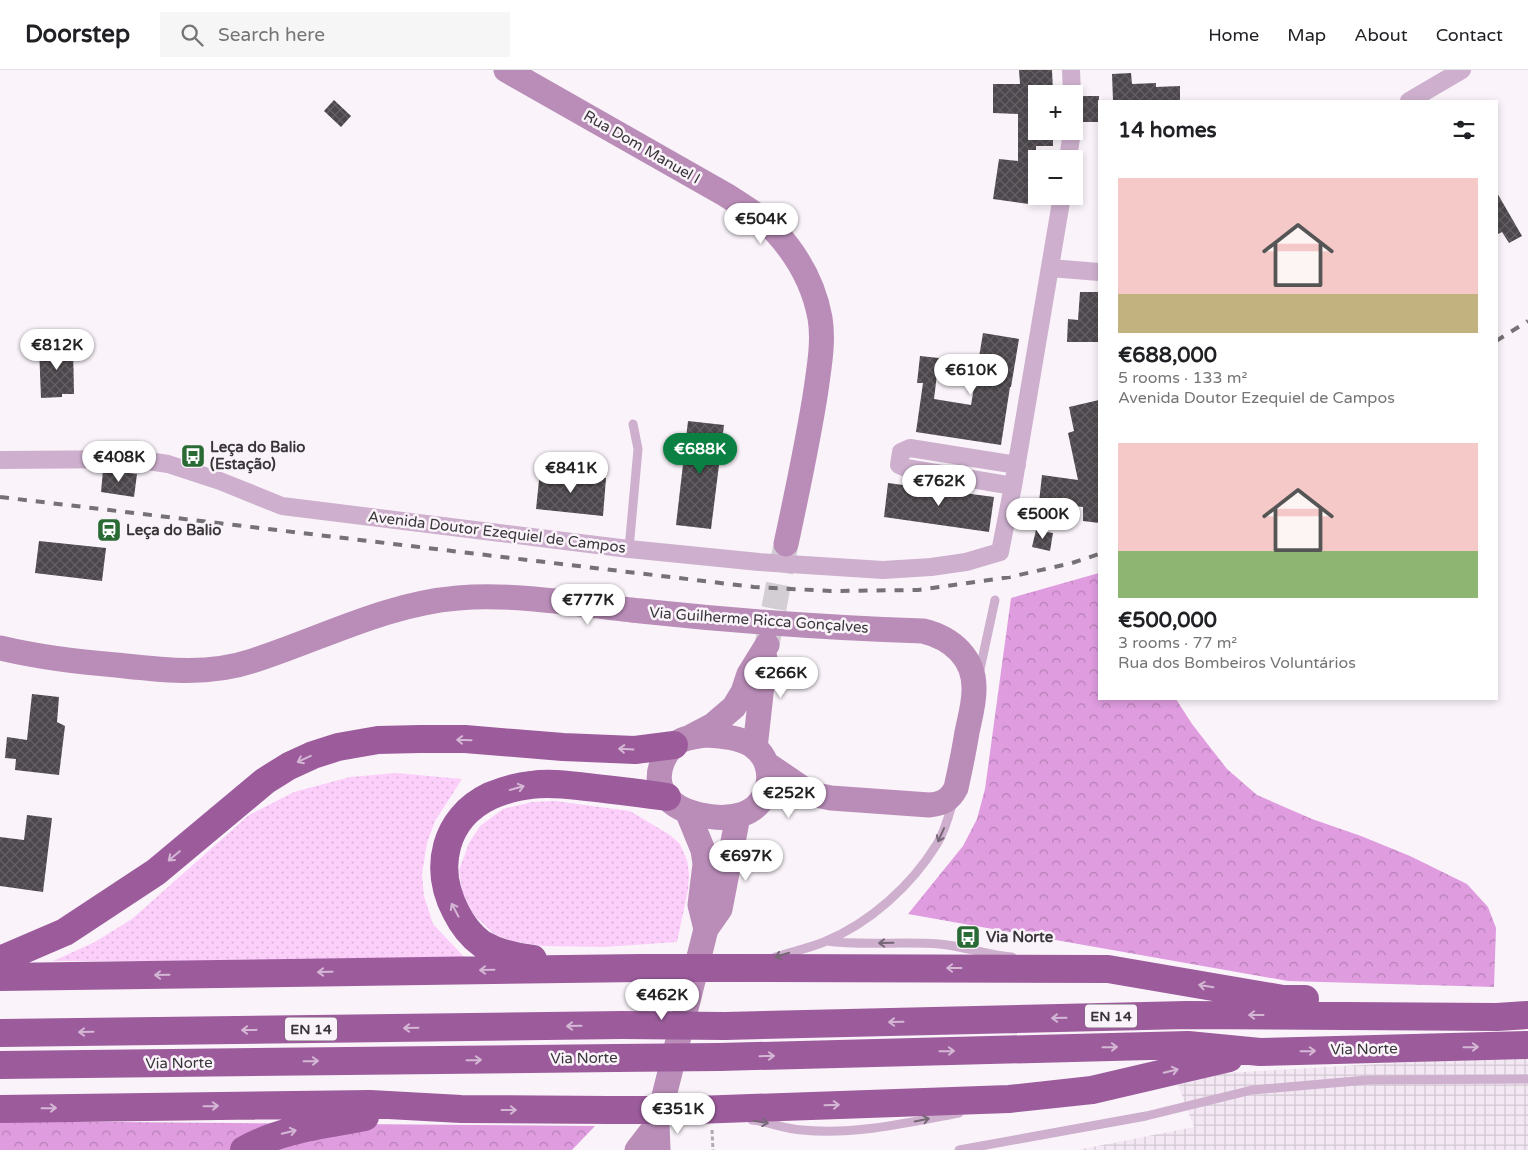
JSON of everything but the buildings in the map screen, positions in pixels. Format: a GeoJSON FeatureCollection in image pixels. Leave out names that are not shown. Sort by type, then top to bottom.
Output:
{"type":"FeatureCollection","features":[{"type":"Feature","properties":{"kind":"highway"},"geometry":{"type":"LineString","coordinates":[[0,960],[65,932],[156,872],[265,781],[289,766],[313,755],[338,747],[378,740],[464,739],[563,747],[636,750],[683,741]]}},
{"type":"Feature","properties":{"kind":"highway"},"geometry":{"type":"LineString","coordinates":[[641,968],[614,962],[517,958],[498,952],[481,943],[462,924],[451,902],[444,882],[444,857],[458,821],[471,808],[490,796],[531,784],[560,784],[639,792],[677,804]]}},
{"type":"Feature","properties":{"kind":"highway"},"geometry":{"type":"LineString","coordinates":[[0,977],[641,968],[1108,969],[1283,999],[1389,999],[1497,1017]]}},
{"type":"Feature","properties":{"kind":"highway","name":"EN 14"},"geometry":{"type":"LineString","coordinates":[[0,1033],[622,1025],[725,1026],[1187,1015],[1497,1017],[1528,1015]]}},
{"type":"Feature","properties":{"kind":"highway","name":"Via Norte"},"geometry":{"type":"LineString","coordinates":[[0,1065],[718,1057],[1188,1046],[1260,1052],[1528,1046]]}},
{"type":"Feature","properties":{"kind":"highway"},"geometry":{"type":"LineString","coordinates":[[0,1109],[370,1104],[461,1109],[696,1110],[1009,1099],[1092,1090],[1208,1062],[1260,1052]]}},
{"type":"Feature","properties":{"kind":"highway"},"geometry":{"type":"LineString","coordinates":[[244,1150],[268,1138],[289,1131],[368,1117],[461,1109]]}},
{"type":"Feature","properties":{"kind":"main road","name":"Rua Dom Manuel I"},"geometry":{"type":"LineString","coordinates":[[506,70],[726,195],[759,217],[774,230],[802,266],[811,286],[820,320],[820,362],[814,405],[786,544]]}},
{"type":"Feature","properties":{"kind":"main road","name":"Via Guilherme Ricca Gonçalves"},"geometry":{"type":"LineString","coordinates":[[0,648],[28,655],[165,670],[218,669],[251,662],[364,619],[396,609],[458,598],[500,597],[747,622],[924,631],[948,640],[955,645],[964,657],[974,678],[974,698],[956,788]]}},
{"type":"Feature","properties":{"kind":"main road"},"geometry":{"type":"LineString","coordinates":[[677,804],[716,817],[738,816],[752,810],[760,804],[764,797],[768,787],[769,776],[761,756],[767,645],[749,674],[743,692],[734,707],[713,725],[683,741],[664,758],[661,767],[660,783],[662,790],[677,804],[703,850],[705,864],[700,905],[706,929]]}},
{"type":"Feature","properties":{"kind":"main road"},"geometry":{"type":"LineString","coordinates":[[683,741],[705,735],[725,737],[748,743],[761,756],[811,794]]}},
{"type":"Feature","properties":{"kind":"main road"},"geometry":{"type":"LineString","coordinates":[[760,804],[811,794],[832,798],[937,804],[952,796],[956,788]]}},
{"type":"Feature","properties":{"kind":"main road"},"geometry":{"type":"LineString","coordinates":[[649,1142],[706,929],[720,909],[738,816]]}},
{"type":"Feature","properties":{"kind":"street"},"geometry":{"type":"LineString","coordinates":[[1071,70],[1072,85]]}},
{"type":"Feature","properties":{"kind":"street"},"geometry":{"type":"LineString","coordinates":[[1411,100],[1462,70]]}},
{"type":"Feature","properties":{"kind":"street"},"geometry":{"type":"LineString","coordinates":[[1017,464],[910,448],[901,452],[899,465],[906,468],[1013,486],[1017,464],[1060,205]]}},
{"type":"Feature","properties":{"kind":"street"},"geometry":{"type":"LineString","coordinates":[[1050,268],[1098,272]]}},
{"type":"Feature","properties":{"kind":"street","name":"Avenida Doutor Ezequiel de Campos"},"geometry":{"type":"LineString","coordinates":[[0,460],[135,459],[177,467],[282,506],[629,549],[759,562],[883,570],[931,567],[966,562],[1000,552],[1013,486]]}},
{"type":"Feature","properties":{"kind":"lane"},"geometry":{"type":"LineString","coordinates":[[629,549],[638,449],[633,424]]}},
{"type":"Feature","properties":{"kind":"lane"},"geometry":{"type":"LineString","coordinates":[[974,698],[994,600]]}},
{"type":"Feature","properties":{"kind":"lane"},"geometry":{"type":"LineString","coordinates":[[738,968],[826,941],[873,914],[890,900],[923,864],[938,842],[948,819],[956,788]]}},
{"type":"Feature","properties":{"kind":"lane"},"geometry":{"type":"LineString","coordinates":[[826,941],[845,944],[908,942],[941,944],[1024,958]]}},
{"type":"Feature","properties":{"kind":"lane"},"geometry":{"type":"LineString","coordinates":[[1041,960],[1108,969]]}},
{"type":"Feature","properties":{"kind":"lane"},"geometry":{"type":"LineString","coordinates":[[959,1150],[1146,1116],[1252,1090],[1367,1080],[1528,1079]]}},
{"type":"Feature","properties":{"kind":"lane"},"geometry":{"type":"LineString","coordinates":[[696,1110],[712,1115],[760,1121],[799,1130],[828,1132],[900,1124],[1055,1094]]}},
{"type":"Feature","properties":{"kind":"shaded area"},"geometry":{"type":"Polygon","coordinates":[[[396,773],[462,779],[435,821],[427,843],[422,874],[424,896],[433,924],[468,961],[53,961],[93,943],[132,919],[249,815],[294,792],[350,777],[396,773]]]}},
{"type":"Feature","properties":{"kind":"shaded area"},"geometry":{"type":"Polygon","coordinates":[[[555,801],[630,811],[670,835],[680,844],[687,860],[689,874],[688,890],[677,942],[605,947],[543,946],[512,941],[494,934],[474,915],[462,892],[459,870],[469,843],[480,826],[503,809],[532,802],[555,801]]]}},
{"type":"Feature","properties":{"kind":"shaded area"},"geometry":{"type":"Polygon","coordinates":[[[1528,1057],[1528,1150],[1077,1150],[1194,1127],[1178,1085],[1224,1073],[1528,1057]]]}},
{"type":"Feature","properties":{"kind":"green space"},"geometry":{"type":"Polygon","coordinates":[[[1098,573],[1098,700],[1177,700],[1192,724],[1227,769],[1257,795],[1312,819],[1410,856],[1467,884],[1488,907],[1496,928],[1494,987],[1288,981],[908,914],[963,846],[977,819],[985,789],[1011,598],[1098,573]]]}},
{"type":"Feature","properties":{"kind":"green space"},"geometry":{"type":"Polygon","coordinates":[[[0,1121],[595,1126],[572,1150],[0,1150],[0,1121]]]}},
{"type":"Feature","properties":{"kind":"tunnel"},"geometry":{"type":"LineString","coordinates":[[767,645],[786,544]]}},
{"type":"Feature","properties":{"kind":"railway"},"geometry":{"type":"LineString","coordinates":[[1498,340],[1528,321]]}},
{"type":"Feature","properties":{"kind":"railway"},"geometry":{"type":"LineString","coordinates":[[0,497],[754,587],[831,591],[918,590],[1010,577],[1072,563],[1098,554]]}},
{"type":"Feature","properties":{"kind":"place","name":"Leça do Balio (Estação)"},"geometry":{"type":"Point","coordinates":[193,456]}},
{"type":"Feature","properties":{"kind":"place","name":"Leça do Balio"},"geometry":{"type":"Point","coordinates":[109,530]}},
{"type":"Feature","properties":{"kind":"place","name":"Via Norte"},"geometry":{"type":"Point","coordinates":[968,937]}}]}
